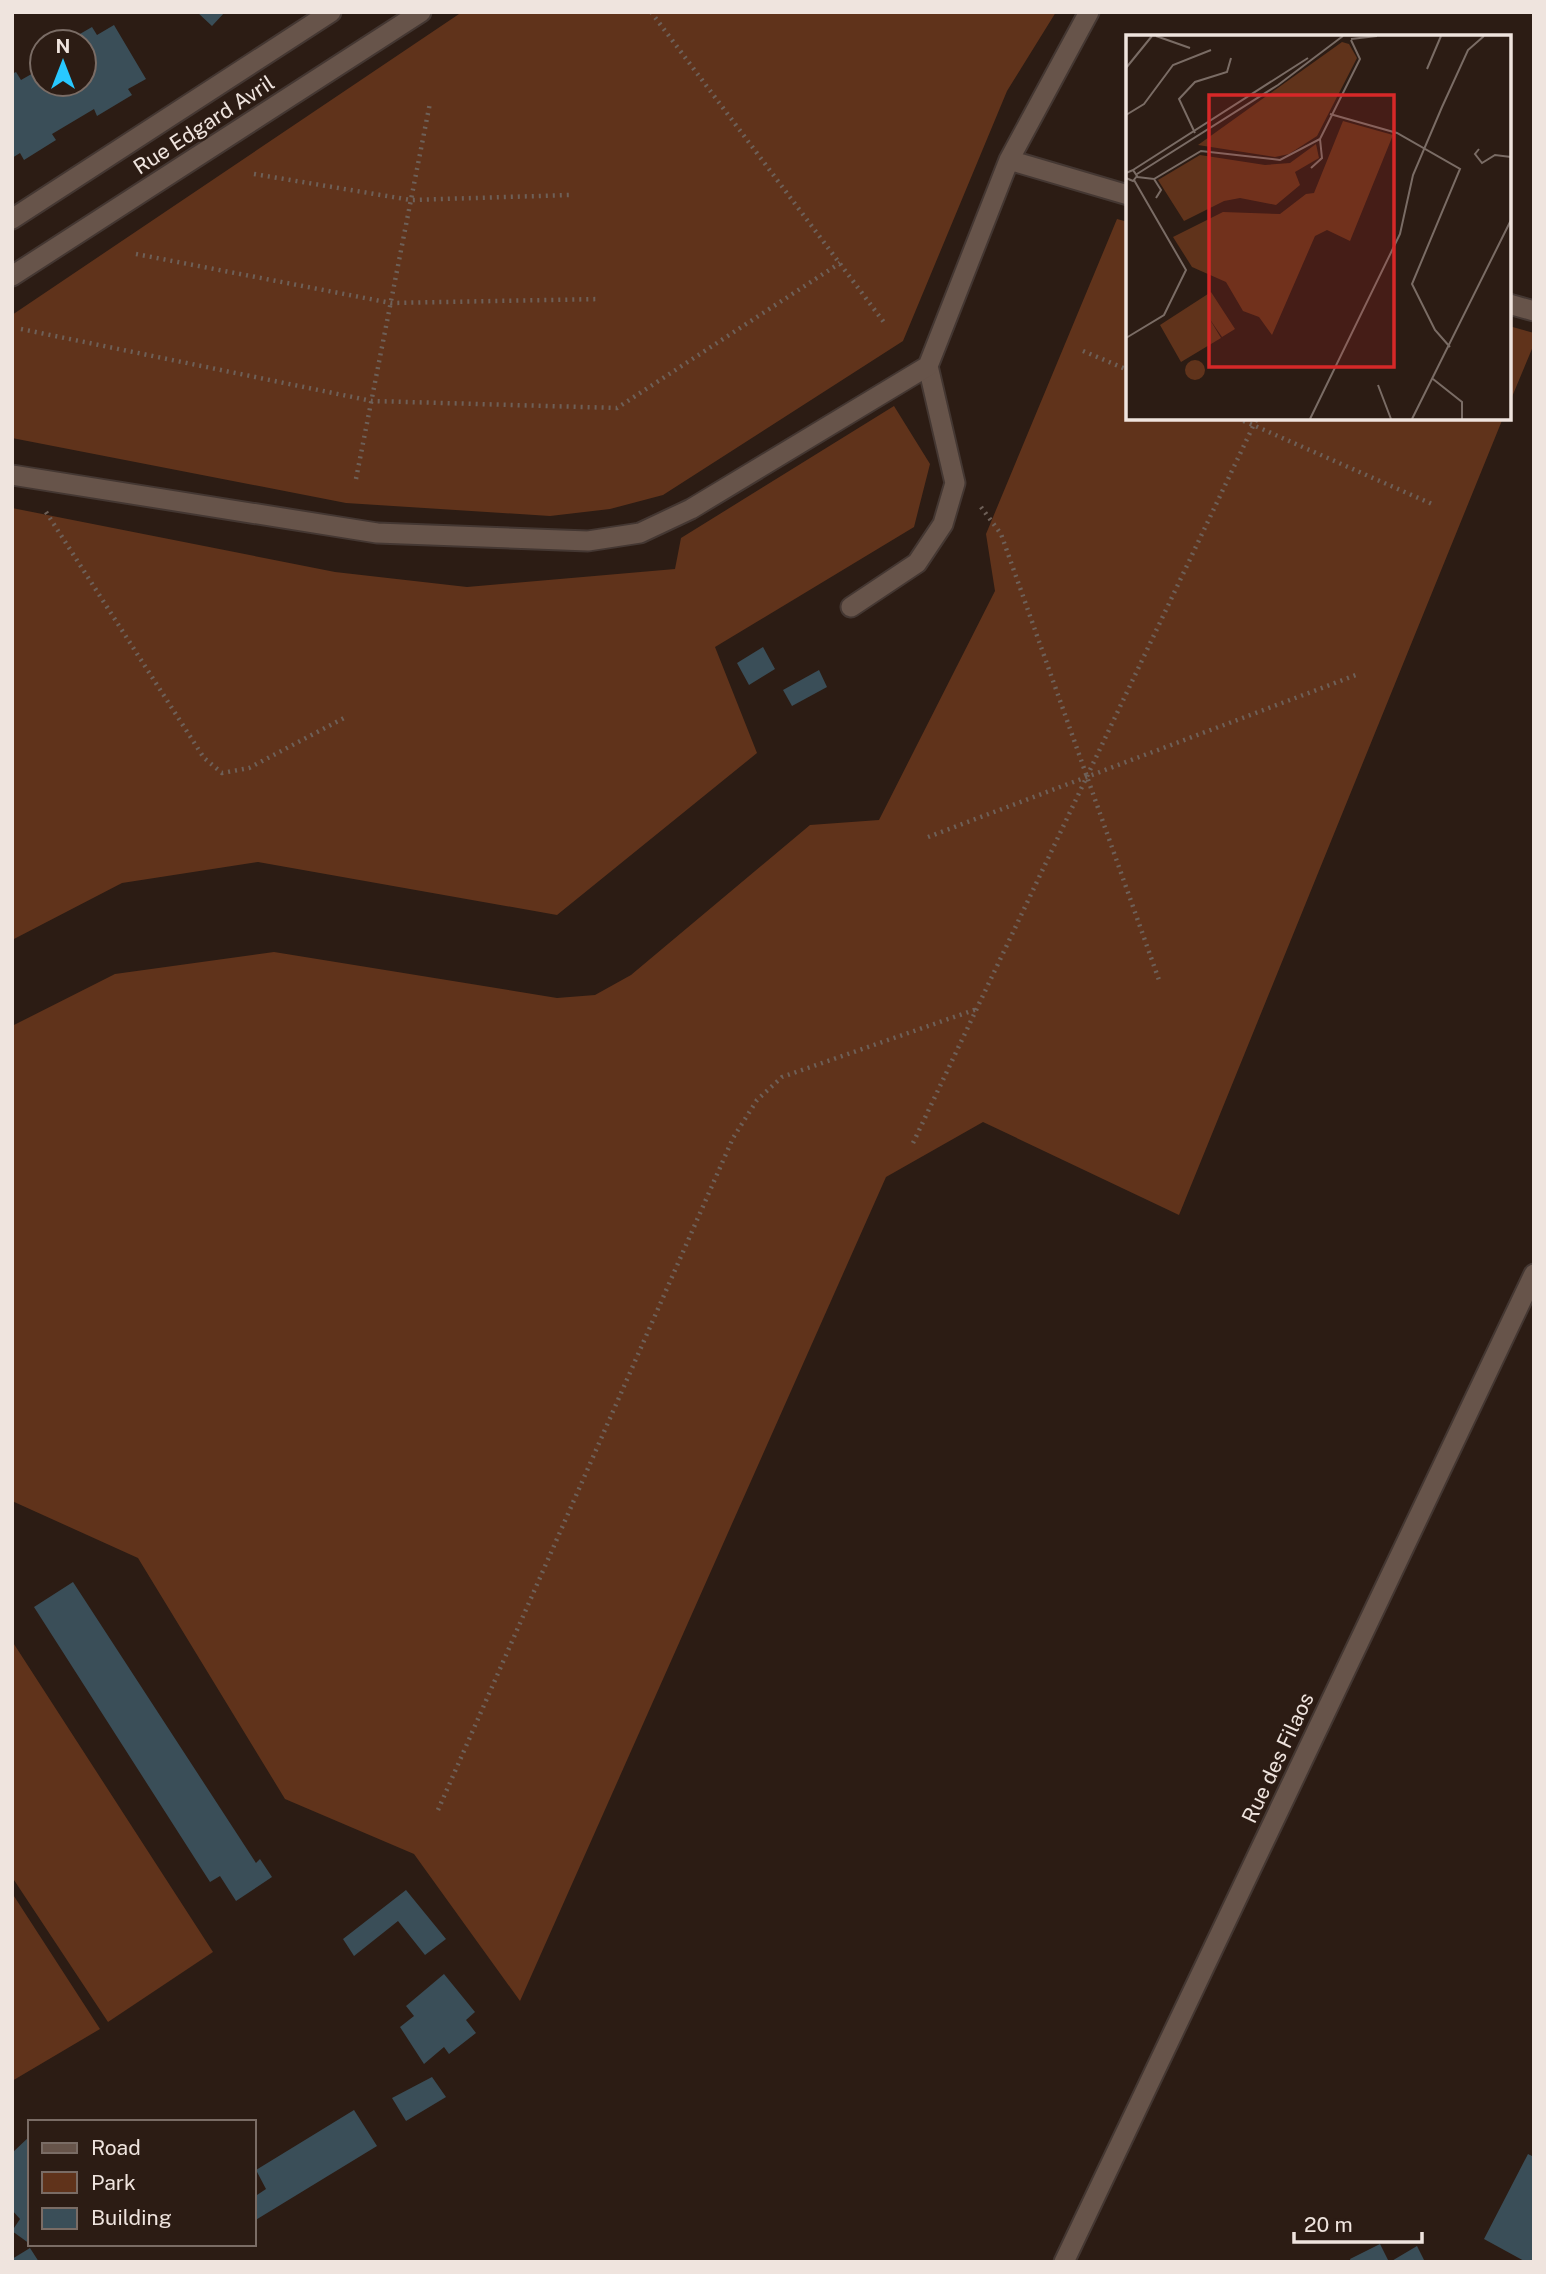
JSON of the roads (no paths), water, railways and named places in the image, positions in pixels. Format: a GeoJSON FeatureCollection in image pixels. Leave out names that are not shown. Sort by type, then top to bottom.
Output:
{"type":"FeatureCollection","features":[{"type":"Feature","properties":{"kind":"street","name":"Rue Edgard Avril"},"geometry":{"type":"LineString","coordinates":[[12,219],[331,12]]}},
{"type":"Feature","properties":{"kind":"street","name":"Rue Edgard Avril"},"geometry":{"type":"LineString","coordinates":[[12,276],[421,12]]}},
{"type":"Feature","properties":{"kind":"street"},"geometry":{"type":"LineString","coordinates":[[851,607],[917,563],[943,524],[955,483],[928,366],[1009,160],[1089,12]]}},
{"type":"Feature","properties":{"kind":"street"},"geometry":{"type":"LineString","coordinates":[[1009,160],[1126,194]]}},
{"type":"Feature","properties":{"kind":"street"},"geometry":{"type":"LineString","coordinates":[[1511,305],[1534,311]]}},
{"type":"Feature","properties":{"kind":"street"},"geometry":{"type":"LineString","coordinates":[[18,475],[377,533],[588,541],[640,533],[691,509],[928,366]]}},
{"type":"Feature","properties":{"kind":"street","name":"Rue des Filaos"},"geometry":{"type":"LineString","coordinates":[[1064,2262],[1534,1274]]}}]}
